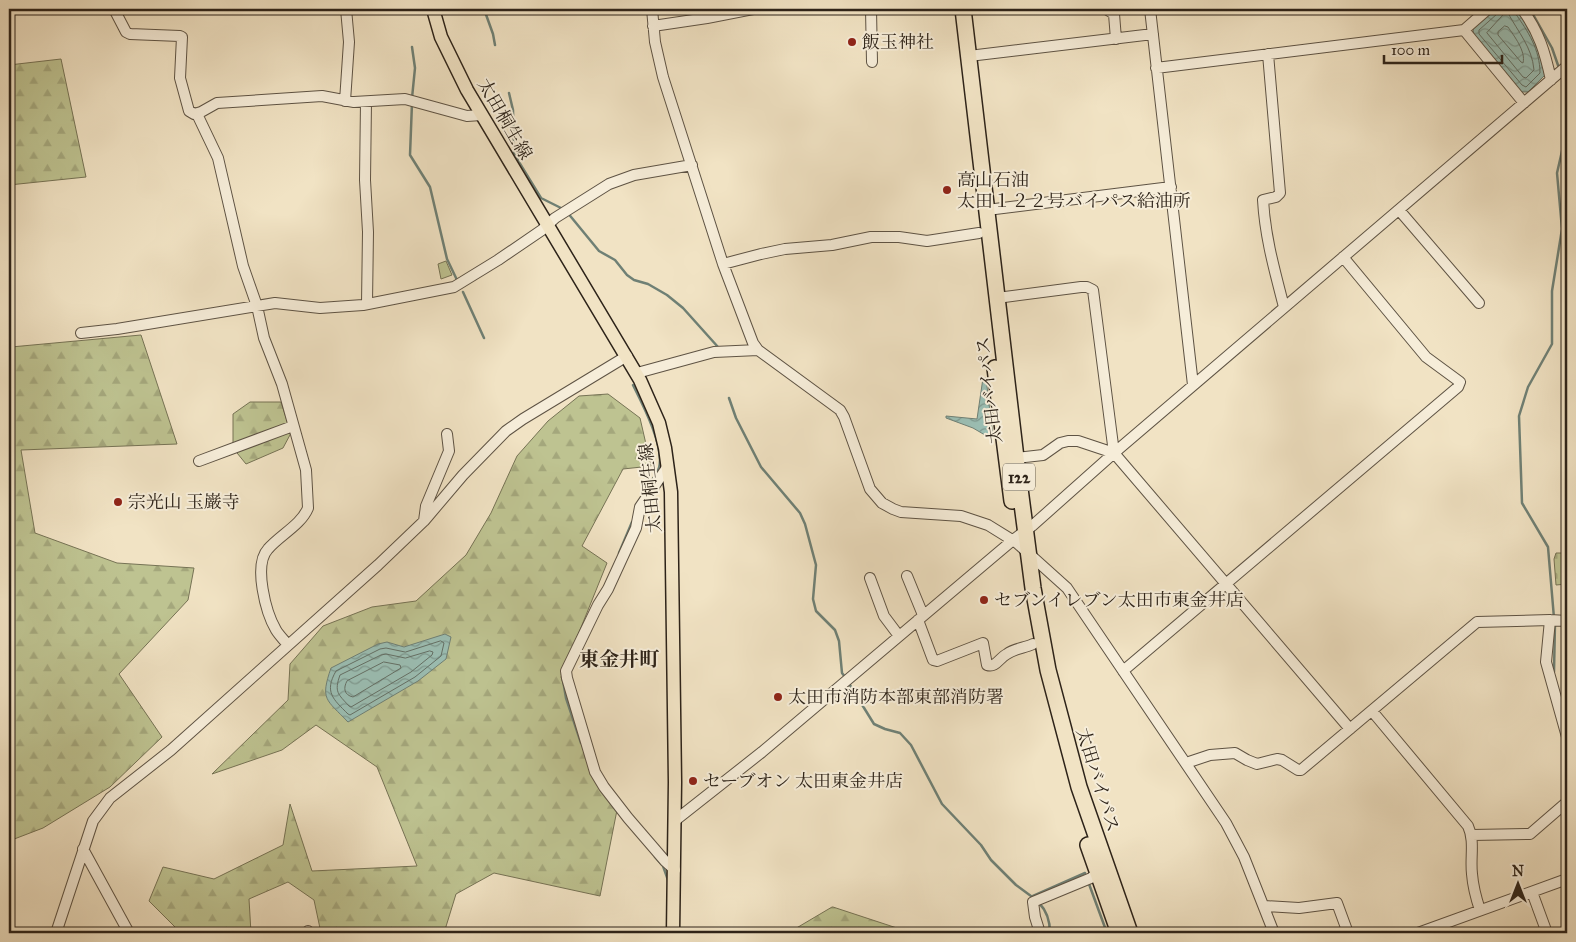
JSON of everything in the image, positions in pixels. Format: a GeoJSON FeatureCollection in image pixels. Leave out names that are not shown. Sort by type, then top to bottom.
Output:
{"type":"FeatureCollection","features":[{"type":"Feature","properties":{"kind":"highway","name":"太田バイパス"},"geometry":{"type":"LineString","coordinates":[[953,9],[1023,588],[1059,756],[1097,874],[1119,933]]}},
{"type":"Feature","properties":{"kind":"highway","name":"太田バイパス"},"geometry":{"type":"LineString","coordinates":[[963,9],[1016,458],[1018,538],[1029,554],[1033,588],[1048,670],[1069,754],[1130,933]]}},
{"type":"Feature","properties":{"kind":"main road","name":"太田桐生線"},"geometry":{"type":"LineString","coordinates":[[433,9],[441,38],[466,90],[637,373],[659,423],[668,466],[673,540],[675,870],[673,933]]}},
{"type":"Feature","properties":{"kind":"street"},"geometry":{"type":"LineString","coordinates":[[114,9],[126,32],[130,34],[180,36],[182,38],[180,78],[189,110],[197,114],[218,158],[243,266],[257,306],[264,338],[279,376],[306,470],[308,508],[300,520],[267,550],[263,556],[261,566],[263,592],[268,611],[276,630],[288,645]]}},
{"type":"Feature","properties":{"kind":"street"},"geometry":{"type":"LineString","coordinates":[[345,101],[349,42],[346,9]]}},
{"type":"Feature","properties":{"kind":"street"},"geometry":{"type":"LineString","coordinates":[[652,9],[655,42],[663,76],[723,264],[742,317],[758,350],[840,410],[870,489],[882,503],[901,512],[943,514],[974,520],[1018,538]]}},
{"type":"Feature","properties":{"kind":"street"},"geometry":{"type":"LineString","coordinates":[[653,26],[753,9]]}},
{"type":"Feature","properties":{"kind":"street"},"geometry":{"type":"LineString","coordinates":[[871,9],[872,62]]}},
{"type":"Feature","properties":{"kind":"street"},"geometry":{"type":"LineString","coordinates":[[1106,9],[1114,14],[1116,39]]}},
{"type":"Feature","properties":{"kind":"street"},"geometry":{"type":"LineString","coordinates":[[1150,9],[1193,385]]}},
{"type":"Feature","properties":{"kind":"street"},"geometry":{"type":"LineString","coordinates":[[1156,68],[1464,30],[1488,9]]}},
{"type":"Feature","properties":{"kind":"street"},"geometry":{"type":"LineString","coordinates":[[677,819],[762,752],[920,617],[1018,538],[1114,453],[1559,72],[1522,9]]}},
{"type":"Feature","properties":{"kind":"street"},"geometry":{"type":"LineString","coordinates":[[1464,30],[1524,103]]}},
{"type":"Feature","properties":{"kind":"street"},"geometry":{"type":"LineString","coordinates":[[969,56],[1153,34]]}},
{"type":"Feature","properties":{"kind":"street"},"geometry":{"type":"LineString","coordinates":[[1268,54],[1280,193],[1276,197],[1263,200],[1269,248],[1284,307]]}},
{"type":"Feature","properties":{"kind":"street"},"geometry":{"type":"LineString","coordinates":[[197,114],[218,103],[322,96],[345,101],[366,102],[411,100],[467,116],[481,115]]}},
{"type":"Feature","properties":{"kind":"street"},"geometry":{"type":"LineString","coordinates":[[366,102],[367,303]]}},
{"type":"Feature","properties":{"kind":"street"},"geometry":{"type":"LineString","coordinates":[[81,333],[117,329],[257,306],[281,304],[320,308],[350,306],[443,289],[460,284],[609,184],[624,178],[692,164]]}},
{"type":"Feature","properties":{"kind":"street"},"geometry":{"type":"LineString","coordinates":[[987,210],[1171,187]]}},
{"type":"Feature","properties":{"kind":"street"},"geometry":{"type":"LineString","coordinates":[[1399,210],[1478,303]]}},
{"type":"Feature","properties":{"kind":"street"},"geometry":{"type":"LineString","coordinates":[[723,264],[785,249],[832,245],[871,237],[899,237],[927,241],[979,232]]}},
{"type":"Feature","properties":{"kind":"street"},"geometry":{"type":"LineString","coordinates":[[1123,671],[1458,387],[1460,382],[1426,357],[1343,257]]}},
{"type":"Feature","properties":{"kind":"street"},"geometry":{"type":"LineString","coordinates":[[997,298],[1082,287],[1093,290],[1114,453]]}},
{"type":"Feature","properties":{"kind":"street"},"geometry":{"type":"LineString","coordinates":[[637,373],[714,352],[758,350]]}},
{"type":"Feature","properties":{"kind":"street"},"geometry":{"type":"LineString","coordinates":[[56,933],[93,821],[110,798],[171,750],[371,571],[424,520],[463,475],[506,431],[627,356]]}},
{"type":"Feature","properties":{"kind":"street"},"geometry":{"type":"LineString","coordinates":[[199,461],[293,426]]}},
{"type":"Feature","properties":{"kind":"street"},"geometry":{"type":"LineString","coordinates":[[424,520],[426,506],[449,451],[447,434]]}},
{"type":"Feature","properties":{"kind":"street"},"geometry":{"type":"LineString","coordinates":[[1016,458],[1043,455],[1060,443],[1068,441],[1078,441],[1114,453],[1350,729]]}},
{"type":"Feature","properties":{"kind":"street"},"geometry":{"type":"LineString","coordinates":[[668,466],[640,507],[633,536],[608,590],[598,605],[566,671],[595,772],[628,818],[675,870]]}},
{"type":"Feature","properties":{"kind":"street"},"geometry":{"type":"LineString","coordinates":[[1029,554],[1067,588],[1226,823],[1244,857],[1274,933]]}},
{"type":"Feature","properties":{"kind":"street"},"geometry":{"type":"LineString","coordinates":[[907,576],[933,660],[937,661],[983,643],[987,665],[991,666],[996,665],[1007,653],[1034,644]]}},
{"type":"Feature","properties":{"kind":"street"},"geometry":{"type":"LineString","coordinates":[[870,578],[884,616],[899,636]]}},
{"type":"Feature","properties":{"kind":"street"},"geometry":{"type":"LineString","coordinates":[[1550,620],[1546,662],[1567,737]]}},
{"type":"Feature","properties":{"kind":"street"},"geometry":{"type":"LineString","coordinates":[[1186,763],[1210,755],[1236,753],[1256,764],[1277,759],[1298,770],[1302,770],[1477,622],[1567,621]]}},
{"type":"Feature","properties":{"kind":"street"},"geometry":{"type":"LineString","coordinates":[[1372,710],[1468,826],[1472,836],[1473,889],[1480,910]]}},
{"type":"Feature","properties":{"kind":"street"},"geometry":{"type":"LineString","coordinates":[[1472,836],[1530,834],[1567,802]]}},
{"type":"Feature","properties":{"kind":"street"},"geometry":{"type":"LineString","coordinates":[[83,849],[129,933]]}},
{"type":"Feature","properties":{"kind":"street"},"geometry":{"type":"LineString","coordinates":[[1040,933],[1033,902],[1092,878],[1097,874]]}},
{"type":"Feature","properties":{"kind":"street"},"geometry":{"type":"LineString","coordinates":[[1418,933],[1446,929],[1480,910],[1567,879]]}},
{"type":"Feature","properties":{"kind":"street"},"geometry":{"type":"LineString","coordinates":[[1532,892],[1547,933]]}},
{"type":"Feature","properties":{"kind":"street"},"geometry":{"type":"LineString","coordinates":[[1264,906],[1298,908],[1337,903],[1348,933]]}},
{"type":"Feature","properties":{"kind":"green space"},"geometry":{"type":"Polygon","coordinates":[[[61,59],[86,177],[9,185],[9,65],[61,59]]]}},
{"type":"Feature","properties":{"kind":"green space"},"geometry":{"type":"Polygon","coordinates":[[[446,261],[452,275],[441,279],[438,264],[446,261]]]}},
{"type":"Feature","properties":{"kind":"green space"},"geometry":{"type":"Polygon","coordinates":[[[141,335],[177,444],[21,450],[35,533],[117,563],[194,568],[188,600],[119,674],[162,737],[110,787],[43,828],[9,841],[9,337],[11,347],[141,335]]]}},
{"type":"Feature","properties":{"kind":"green space"},"geometry":{"type":"Polygon","coordinates":[[[608,394],[640,418],[651,466],[623,469],[582,546],[607,563],[561,677],[592,774],[617,810],[600,896],[494,873],[456,894],[444,933],[321,933],[314,900],[288,882],[249,899],[251,933],[181,933],[149,901],[163,867],[214,879],[283,845],[290,804],[312,871],[417,866],[377,767],[316,725],[282,750],[212,774],[288,700],[290,664],[323,626],[372,607],[416,601],[466,555],[491,513],[517,456],[548,421],[579,396],[608,394]]]}},
{"type":"Feature","properties":{"kind":"green space"},"geometry":{"type":"Polygon","coordinates":[[[250,402],[281,402],[291,433],[283,448],[246,464],[233,448],[233,414],[250,402]]]}},
{"type":"Feature","properties":{"kind":"green space"},"geometry":{"type":"Polygon","coordinates":[[[1556,553],[1567,553],[1567,584],[1556,585],[1554,559],[1556,553]]]}},
{"type":"Feature","properties":{"kind":"green space"},"geometry":{"type":"Polygon","coordinates":[[[833,907],[912,933],[788,933],[833,907]]]}},
{"type":"Feature","properties":{"kind":"water"},"geometry":{"type":"Polygon","coordinates":[[[1496,9],[1518,9],[1536,37],[1545,75],[1528,92],[1521,92],[1474,36],[1473,28],[1496,9]]]}},
{"type":"Feature","properties":{"kind":"water"},"geometry":{"type":"Polygon","coordinates":[[[983,378],[986,378],[993,436],[990,438],[973,428],[946,418],[946,416],[977,419],[983,378]]]}},
{"type":"Feature","properties":{"kind":"water"},"geometry":{"type":"Polygon","coordinates":[[[445,634],[451,637],[446,659],[418,681],[348,722],[327,698],[326,687],[331,668],[378,644],[387,642],[404,647],[445,634]]]}},
{"type":"Feature","properties":{"kind":"waterway"},"geometry":{"type":"LineString","coordinates":[[484,9],[495,45]]}},
{"type":"Feature","properties":{"kind":"waterway"},"geometry":{"type":"LineString","coordinates":[[1530,9],[1552,48],[1559,68]]}},
{"type":"Feature","properties":{"kind":"waterway"},"geometry":{"type":"LineString","coordinates":[[412,47],[415,68],[412,98]]}},
{"type":"Feature","properties":{"kind":"waterway"},"geometry":{"type":"LineString","coordinates":[[1554,618],[1548,547],[1522,503],[1519,416],[1528,387],[1552,344],[1552,291],[1562,229],[1557,173],[1565,138],[1564,83],[1561,75]]}},
{"type":"Feature","properties":{"kind":"waterway"},"geometry":{"type":"LineString","coordinates":[[509,93],[513,110],[514,154],[541,198],[563,209]]}},
{"type":"Feature","properties":{"kind":"waterway"},"geometry":{"type":"LineString","coordinates":[[412,103],[410,155],[430,187],[447,259],[457,280]]}},
{"type":"Feature","properties":{"kind":"waterway"},"geometry":{"type":"LineString","coordinates":[[567,212],[599,251],[615,260],[627,275],[634,280],[648,284],[667,295],[683,308],[718,347]]}},
{"type":"Feature","properties":{"kind":"waterway"},"geometry":{"type":"LineString","coordinates":[[463,292],[484,338]]}},
{"type":"Feature","properties":{"kind":"waterway"},"geometry":{"type":"LineString","coordinates":[[633,385],[652,425],[659,449],[659,468],[649,485]]}},
{"type":"Feature","properties":{"kind":"waterway"},"geometry":{"type":"LineString","coordinates":[[729,398],[736,418],[761,467],[800,513],[805,524],[816,565],[813,599],[816,611],[835,630],[839,641],[842,673],[845,677]]}},
{"type":"Feature","properties":{"kind":"waterway"},"geometry":{"type":"LineString","coordinates":[[619,553],[632,522]]}},
{"type":"Feature","properties":{"kind":"waterway"},"geometry":{"type":"LineString","coordinates":[[1554,672],[1555,623]]}},
{"type":"Feature","properties":{"kind":"waterway"},"geometry":{"type":"LineString","coordinates":[[562,674],[566,698],[581,743]]}},
{"type":"Feature","properties":{"kind":"waterway"},"geometry":{"type":"LineString","coordinates":[[848,682],[874,724],[900,733],[911,745],[942,804],[981,845],[991,860],[1016,885],[1035,899]]}},
{"type":"Feature","properties":{"kind":"waterway"},"geometry":{"type":"LineString","coordinates":[[655,857],[663,866],[668,880]]}},
{"type":"Feature","properties":{"kind":"waterway"},"geometry":{"type":"LineString","coordinates":[[1033,896],[1085,873]]}},
{"type":"Feature","properties":{"kind":"waterway"},"geometry":{"type":"LineString","coordinates":[[1089,884],[1107,933]]}},
{"type":"Feature","properties":{"kind":"waterway"},"geometry":{"type":"LineString","coordinates":[[1039,903],[1048,917],[1050,933]]}},
{"type":"Feature","properties":{"kind":"place","name":"飯玉神社"},"geometry":{"type":"Point","coordinates":[852,42]}},
{"type":"Feature","properties":{"kind":"place","name":"高山石油 太田１２２号バイパス給油所"},"geometry":{"type":"Point","coordinates":[947,190]}},
{"type":"Feature","properties":{"kind":"place","name":"宗光山 玉巌寺"},"geometry":{"type":"Point","coordinates":[118,502]}},
{"type":"Feature","properties":{"kind":"place","name":"セブンイレブン太田市東金井店"},"geometry":{"type":"Point","coordinates":[984,600]}},
{"type":"Feature","properties":{"kind":"place","name":"太田市消防本部東部消防署"},"geometry":{"type":"Point","coordinates":[778,697]}},
{"type":"Feature","properties":{"kind":"place","name":"セーブオン 太田東金井店"},"geometry":{"type":"Point","coordinates":[693,781]}},
{"type":"Feature","properties":{"kind":"district","name":"東金井町"},"geometry":{"type":"Point","coordinates":[619,659]}}]}
